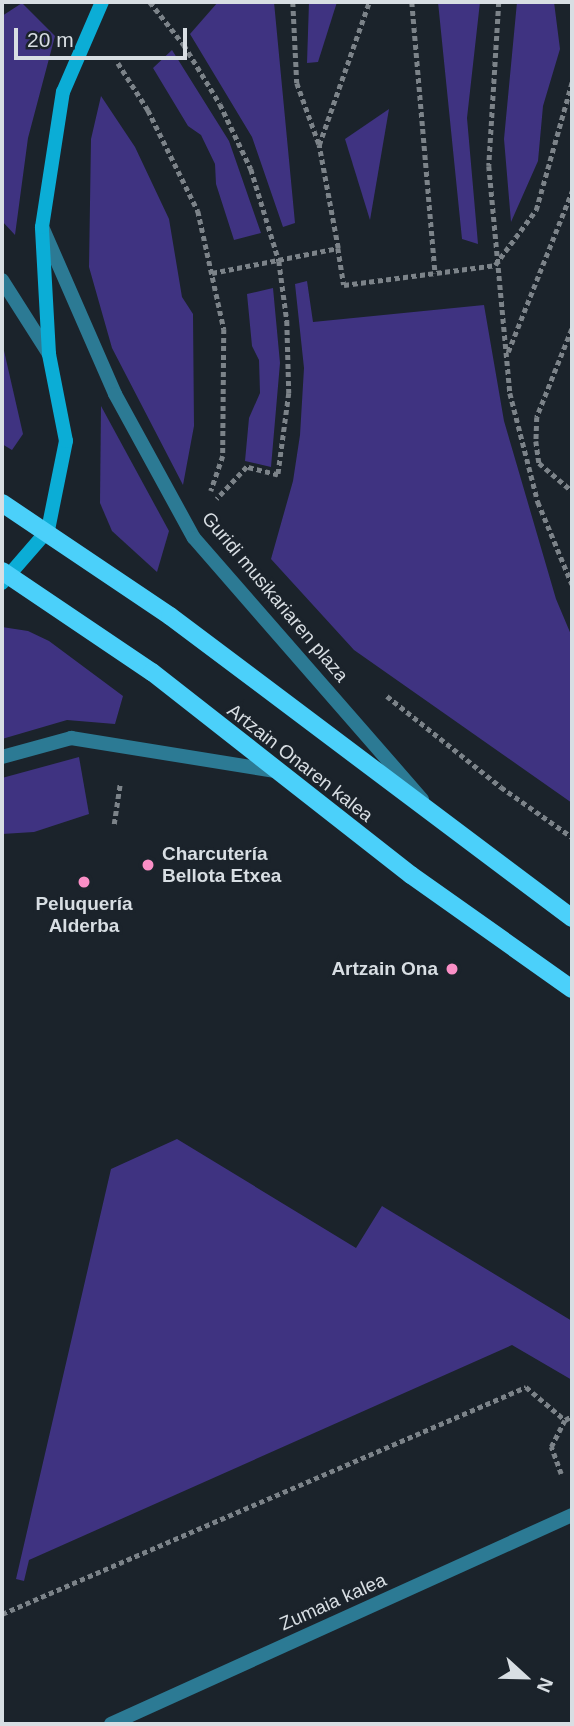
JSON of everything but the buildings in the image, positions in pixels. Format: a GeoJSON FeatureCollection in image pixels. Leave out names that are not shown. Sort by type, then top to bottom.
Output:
{"type":"FeatureCollection","features":[{"type":"Feature","properties":{"kind":"main road","name":"Artzain Onaren kalea"},"geometry":{"type":"LineString","coordinates":[[2,503],[48,530],[170,616],[572,918]]}},
{"type":"Feature","properties":{"kind":"main road","name":"Artzain Onaren kalea"},"geometry":{"type":"LineString","coordinates":[[5,576],[152,672],[275,771],[572,989]]}},
{"type":"Feature","properties":{"kind":"street"},"geometry":{"type":"LineString","coordinates":[[5,576],[48,530],[66,441],[49,354],[42,228],[63,92],[102,2]]}},
{"type":"Feature","properties":{"kind":"street","name":"Guridi musikariaren plaza"},"geometry":{"type":"LineString","coordinates":[[42,228],[115,394],[194,538],[439,818]]}},
{"type":"Feature","properties":{"kind":"street"},"geometry":{"type":"LineString","coordinates":[[2,280],[49,354]]}},
{"type":"Feature","properties":{"kind":"street"},"geometry":{"type":"LineString","coordinates":[[2,757],[71,738],[275,771]]}},
{"type":"Feature","properties":{"kind":"street","name":"Zumaia kalea"},"geometry":{"type":"LineString","coordinates":[[111,1724],[572,1515]]}},
{"type":"Feature","properties":{"kind":"path"},"geometry":{"type":"LineString","coordinates":[[150,2],[184,45],[220,104],[251,169],[279,261],[287,321],[289,393],[278,475],[247,467],[204,512]]}},
{"type":"Feature","properties":{"kind":"path"},"geometry":{"type":"LineString","coordinates":[[293,2],[297,83],[319,145],[344,285],[495,265],[536,210],[572,82]]}},
{"type":"Feature","properties":{"kind":"path"},"geometry":{"type":"LineString","coordinates":[[319,145],[369,2]]}},
{"type":"Feature","properties":{"kind":"path"},"geometry":{"type":"LineString","coordinates":[[412,2],[435,273]]}},
{"type":"Feature","properties":{"kind":"path"},"geometry":{"type":"LineString","coordinates":[[499,2],[489,166],[495,265],[508,353],[510,393],[538,502],[572,584]]}},
{"type":"Feature","properties":{"kind":"path"},"geometry":{"type":"LineString","coordinates":[[116,60],[148,110],[198,211],[224,329],[223,456],[194,538]]}},
{"type":"Feature","properties":{"kind":"path"},"geometry":{"type":"LineString","coordinates":[[508,353],[572,191]]}},
{"type":"Feature","properties":{"kind":"path"},"geometry":{"type":"LineString","coordinates":[[212,273],[338,248]]}},
{"type":"Feature","properties":{"kind":"path"},"geometry":{"type":"LineString","coordinates":[[572,329],[537,418],[536,429],[539,463],[572,491]]}},
{"type":"Feature","properties":{"kind":"path"},"geometry":{"type":"LineString","coordinates":[[376,687],[501,788],[572,837]]}},
{"type":"Feature","properties":{"kind":"path"},"geometry":{"type":"LineString","coordinates":[[114,824],[121,777]]}},
{"type":"Feature","properties":{"kind":"path"},"geometry":{"type":"LineString","coordinates":[[2,1614],[526,1388],[565,1420]]}},
{"type":"Feature","properties":{"kind":"path"},"geometry":{"type":"LineString","coordinates":[[561,1474],[551,1447],[565,1420],[572,1416]]}},
{"type":"Feature","properties":{"kind":"shaded area"},"geometry":{"type":"Polygon","coordinates":[[[218,2],[274,2],[295,223],[283,227],[252,137],[190,34],[218,2]]]}},
{"type":"Feature","properties":{"kind":"shaded area"},"geometry":{"type":"Polygon","coordinates":[[[309,2],[337,2],[318,62],[307,63],[309,2]]]}},
{"type":"Feature","properties":{"kind":"shaded area"},"geometry":{"type":"Polygon","coordinates":[[[438,2],[480,2],[467,118],[478,244],[462,239],[438,2]]]}},
{"type":"Feature","properties":{"kind":"shaded area"},"geometry":{"type":"Polygon","coordinates":[[[517,2],[554,2],[560,49],[543,106],[538,161],[511,222],[504,139],[517,2]]]}},
{"type":"Feature","properties":{"kind":"shaded area"},"geometry":{"type":"Polygon","coordinates":[[[22,3],[55,36],[28,138],[15,235],[2,221],[2,16],[22,3]]]}},
{"type":"Feature","properties":{"kind":"shaded area"},"geometry":{"type":"Polygon","coordinates":[[[172,50],[229,141],[261,233],[234,240],[216,184],[215,164],[201,135],[188,126],[153,68],[172,50]]]}},
{"type":"Feature","properties":{"kind":"shaded area"},"geometry":{"type":"Polygon","coordinates":[[[101,96],[135,147],[169,219],[182,297],[193,314],[194,426],[183,485],[112,348],[89,267],[91,139],[101,96]]]}},
{"type":"Feature","properties":{"kind":"shaded area"},"geometry":{"type":"Polygon","coordinates":[[[389,109],[370,220],[345,139],[389,109]]]}},
{"type":"Feature","properties":{"kind":"shaded area"},"geometry":{"type":"Polygon","coordinates":[[[307,281],[313,322],[484,305],[504,421],[556,599],[572,637],[572,803],[354,650],[271,559],[293,481],[300,435],[304,368],[295,284],[307,281]]]}},
{"type":"Feature","properties":{"kind":"shaded area"},"geometry":{"type":"Polygon","coordinates":[[[273,288],[280,363],[271,467],[245,461],[249,418],[260,393],[259,360],[252,346],[247,294],[273,288]]]}},
{"type":"Feature","properties":{"kind":"shaded area"},"geometry":{"type":"Polygon","coordinates":[[[2,342],[23,434],[12,450],[2,444],[2,342]]]}},
{"type":"Feature","properties":{"kind":"shaded area"},"geometry":{"type":"Polygon","coordinates":[[[101,406],[169,531],[157,572],[112,531],[100,503],[101,406]]]}},
{"type":"Feature","properties":{"kind":"shaded area"},"geometry":{"type":"Polygon","coordinates":[[[2,627],[28,631],[49,641],[123,696],[115,724],[67,720],[2,739],[2,627]]]}},
{"type":"Feature","properties":{"kind":"shaded area"},"geometry":{"type":"Polygon","coordinates":[[[79,757],[89,814],[34,832],[2,834],[2,778],[79,757]]]}},
{"type":"Feature","properties":{"kind":"shaded area"},"geometry":{"type":"Polygon","coordinates":[[[177,1139],[356,1248],[382,1206],[572,1321],[572,1380],[512,1345],[29,1560],[24,1581],[16,1579],[111,1169],[177,1139]]]}},
{"type":"Feature","properties":{"kind":"place","name":"Charcutería Bellota Etxea"},"geometry":{"type":"Point","coordinates":[148,865]}},
{"type":"Feature","properties":{"kind":"place","name":"Peluquería Alderba"},"geometry":{"type":"Point","coordinates":[84,882]}},
{"type":"Feature","properties":{"kind":"place","name":"Artzain Ona"},"geometry":{"type":"Point","coordinates":[452,969]}}]}
